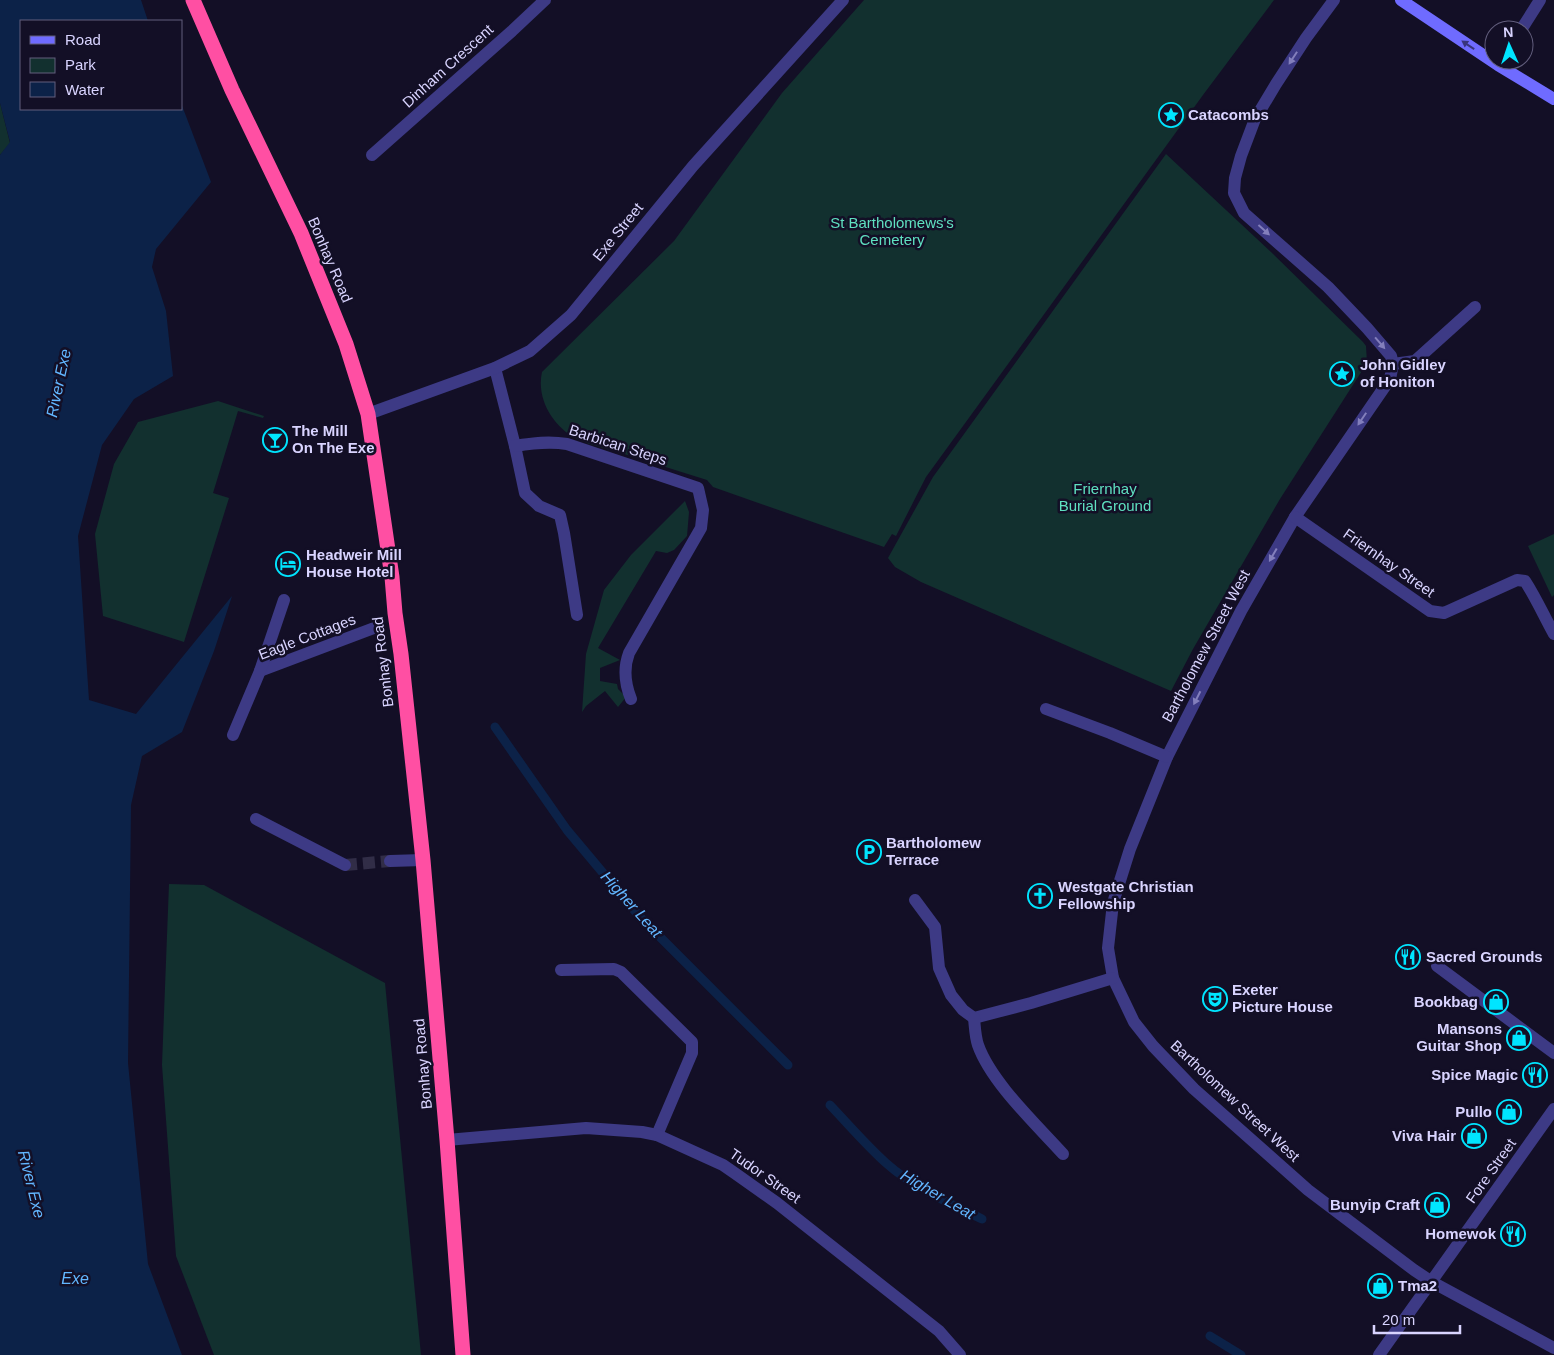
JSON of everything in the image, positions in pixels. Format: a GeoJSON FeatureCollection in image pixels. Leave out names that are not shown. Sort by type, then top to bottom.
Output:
{"type":"FeatureCollection","features":[{"type":"Feature","properties":{"kind":"highway","name":"Bonhay Road"},"geometry":{"type":"LineString","coordinates":[[193,0],[232,90],[301,233],[346,344],[368,414],[392,577],[423,860],[463,1355]]}},
{"type":"Feature","properties":{"kind":"street","name":"Dinham Crescent"},"geometry":{"type":"LineString","coordinates":[[372,155],[545,0]]}},
{"type":"Feature","properties":{"kind":"street","name":"Exe Street"},"geometry":{"type":"LineString","coordinates":[[368,414],[495,368],[530,351],[571,315],[693,166],[843,0]]}},
{"type":"Feature","properties":{"kind":"street"},"geometry":{"type":"LineString","coordinates":[[1334,0],[1306,38],[1255,119],[1241,156],[1235,178],[1234,193],[1244,213],[1328,287],[1391,356],[1393,364],[1415,361],[1475,307]]}},
{"type":"Feature","properties":{"kind":"street"},"geometry":{"type":"LineString","coordinates":[[1401,0],[1484,53]]}},
{"type":"Feature","properties":{"kind":"street"},"geometry":{"type":"LineString","coordinates":[[1527,20],[1540,0]]}},
{"type":"Feature","properties":{"kind":"street"},"geometry":{"type":"LineString","coordinates":[[1510,70],[1554,99]]}},
{"type":"Feature","properties":{"kind":"street","name":"Bartholomew Street West"},"geometry":{"type":"LineString","coordinates":[[1393,364],[1390,379],[1295,517],[1241,611],[1166,758],[1130,849],[1113,903],[1108,948],[1113,978],[1134,1022],[1153,1046],[1194,1089],[1308,1190],[1406,1264],[1432,1282],[1554,1348]]}},
{"type":"Feature","properties":{"kind":"street"},"geometry":{"type":"LineString","coordinates":[[495,368],[525,493],[539,506],[560,515],[577,615]]}},
{"type":"Feature","properties":{"kind":"street","name":"Barbican Steps"},"geometry":{"type":"LineString","coordinates":[[515,446],[544,442],[568,444],[698,488],[703,510],[702,528],[629,653],[625,664],[626,688],[631,699]]}},
{"type":"Feature","properties":{"kind":"street","name":"Friernhay Street"},"geometry":{"type":"LineString","coordinates":[[1295,517],[1430,612],[1444,613],[1517,580],[1525,581],[1554,634]]}},
{"type":"Feature","properties":{"kind":"street"},"geometry":{"type":"LineString","coordinates":[[260,671],[284,600]]}},
{"type":"Feature","properties":{"kind":"street","name":"Eagle Cottages"},"geometry":{"type":"LineString","coordinates":[[233,735],[260,671],[374,628]]}},
{"type":"Feature","properties":{"kind":"street"},"geometry":{"type":"LineString","coordinates":[[1046,709],[1110,733],[1166,758]]}},
{"type":"Feature","properties":{"kind":"street"},"geometry":{"type":"LineString","coordinates":[[256,819],[345,865]]}},
{"type":"Feature","properties":{"kind":"street"},"geometry":{"type":"LineString","coordinates":[[390,861],[423,860]]}},
{"type":"Feature","properties":{"kind":"street"},"geometry":{"type":"LineString","coordinates":[[914,900],[935,927],[939,968],[951,995],[963,1010],[974,1018],[978,1044],[986,1061],[1000,1084],[1063,1154]]}},
{"type":"Feature","properties":{"kind":"street"},"geometry":{"type":"LineString","coordinates":[[1437,966],[1554,1054]]}},
{"type":"Feature","properties":{"kind":"street"},"geometry":{"type":"LineString","coordinates":[[561,970],[614,969],[621,972],[692,1042],[692,1053],[657,1135]]}},
{"type":"Feature","properties":{"kind":"street"},"geometry":{"type":"LineString","coordinates":[[974,1018],[1031,1004],[1113,978]]}},
{"type":"Feature","properties":{"kind":"street","name":"Fore Street"},"geometry":{"type":"LineString","coordinates":[[1379,1355],[1554,1109]]}},
{"type":"Feature","properties":{"kind":"street","name":"Tudor Street"},"geometry":{"type":"LineString","coordinates":[[447,1140],[586,1128],[642,1132],[657,1135],[723,1165],[777,1203],[939,1331],[960,1355]]}},
{"type":"Feature","properties":{"kind":"green space","name":"St Bartholomews's Cemetery"},"geometry":{"type":"Polygon","coordinates":[[[864,0],[1274,0],[926,477],[896,536],[892,534],[884,547],[713,487],[707,480],[577,439],[568,434],[548,411],[544,402],[541,382],[542,372],[674,241],[782,93],[864,0]]]}},
{"type":"Feature","properties":{"kind":"green space"},"geometry":{"type":"Polygon","coordinates":[[[0,103],[10,143],[0,155],[0,103]]]}},
{"type":"Feature","properties":{"kind":"green space","name":"Friernhay Burial Ground"},"geometry":{"type":"Polygon","coordinates":[[[1166,154],[1271,252],[1363,342],[1366,346],[1367,363],[1280,499],[1193,649],[1171,691],[921,582],[895,567],[888,558],[933,477],[1166,154]]]}},
{"type":"Feature","properties":{"kind":"green space"},"geometry":{"type":"Polygon","coordinates":[[[218,401],[264,416],[263,418],[238,411],[213,493],[229,498],[184,642],[103,616],[95,534],[114,464],[138,422],[218,401]]]}},
{"type":"Feature","properties":{"kind":"green space"},"geometry":{"type":"Polygon","coordinates":[[[685,501],[689,512],[687,536],[674,550],[667,553],[656,551],[598,648],[620,660],[600,668],[600,681],[617,684],[618,689],[626,697],[618,707],[605,691],[586,706],[582,712],[586,654],[604,590],[631,555],[685,501]]]}},
{"type":"Feature","properties":{"kind":"green space"},"geometry":{"type":"Polygon","coordinates":[[[1554,534],[1554,595],[1552,597],[1528,546],[1554,534]]]}},
{"type":"Feature","properties":{"kind":"green space"},"geometry":{"type":"Polygon","coordinates":[[[169,884],[204,885],[385,983],[421,1355],[214,1355],[176,1256],[162,1065],[169,884]]]}},
{"type":"Feature","properties":{"kind":"water","name":"Exe"},"geometry":{"type":"Polygon","coordinates":[[[0,0],[141,0],[148,20],[20,20],[20,110],[182,110],[182,106],[211,182],[156,249],[152,267],[166,311],[173,376],[134,399],[102,445],[78,536],[89,700],[136,714],[232,596],[214,651],[182,732],[142,756],[131,805],[128,1063],[148,1264],[182,1355],[0,1355],[0,155],[10,142],[0,103],[0,0]]]}},
{"type":"Feature","properties":{"kind":"waterway","name":"Higher Leat"},"geometry":{"type":"LineString","coordinates":[[495,727],[567,830],[640,917],[788,1065]]}},
{"type":"Feature","properties":{"kind":"waterway","name":"Higher Leat"},"geometry":{"type":"LineString","coordinates":[[830,1105],[871,1149],[897,1172],[932,1194],[982,1219]]}},
{"type":"Feature","properties":{"kind":"waterway","name":"Higher Leat"},"geometry":{"type":"LineString","coordinates":[[1210,1336],[1241,1355]]}},
{"type":"Feature","properties":{"kind":"tunnel"},"geometry":{"type":"LineString","coordinates":[[345,865],[390,861]]}},
{"type":"Feature","properties":{"kind":"place","name":"Catacombs"},"geometry":{"type":"Point","coordinates":[1171,115]}},
{"type":"Feature","properties":{"kind":"place","name":"John Gidley of Honiton"},"geometry":{"type":"Point","coordinates":[1342,374]}},
{"type":"Feature","properties":{"kind":"place","name":"The Mill On The Exe"},"geometry":{"type":"Point","coordinates":[275,440]}},
{"type":"Feature","properties":{"kind":"place","name":"Headweir Mill House Hotel"},"geometry":{"type":"Point","coordinates":[288,564]}},
{"type":"Feature","properties":{"kind":"place","name":"Bartholomew Terrace"},"geometry":{"type":"Point","coordinates":[869,852]}},
{"type":"Feature","properties":{"kind":"place","name":"Westgate Christian Fellowship"},"geometry":{"type":"Point","coordinates":[1040,896]}},
{"type":"Feature","properties":{"kind":"place","name":"Sacred Grounds"},"geometry":{"type":"Point","coordinates":[1408,957]}},
{"type":"Feature","properties":{"kind":"place","name":"Exeter Picture House"},"geometry":{"type":"Point","coordinates":[1215,999]}},
{"type":"Feature","properties":{"kind":"place","name":"Bookbag"},"geometry":{"type":"Point","coordinates":[1496,1002]}},
{"type":"Feature","properties":{"kind":"place","name":"Mansons Guitar Shop"},"geometry":{"type":"Point","coordinates":[1519,1038]}},
{"type":"Feature","properties":{"kind":"place","name":"Spice Magic"},"geometry":{"type":"Point","coordinates":[1535,1075]}},
{"type":"Feature","properties":{"kind":"place","name":"Pullo"},"geometry":{"type":"Point","coordinates":[1509,1112]}},
{"type":"Feature","properties":{"kind":"place","name":"Viva Hair"},"geometry":{"type":"Point","coordinates":[1474,1136]}},
{"type":"Feature","properties":{"kind":"place","name":"Bunyip Craft"},"geometry":{"type":"Point","coordinates":[1437,1205]}},
{"type":"Feature","properties":{"kind":"place","name":"Homewok"},"geometry":{"type":"Point","coordinates":[1513,1234]}},
{"type":"Feature","properties":{"kind":"place","name":"Tma2"},"geometry":{"type":"Point","coordinates":[1380,1286]}},
{"type":"Feature","properties":{"kind":"water label","name":"River Exe"},"geometry":{"type":"Point","coordinates":[58,383]}},
{"type":"Feature","properties":{"kind":"water label","name":"River Exe"},"geometry":{"type":"Point","coordinates":[32,1184]}}]}
